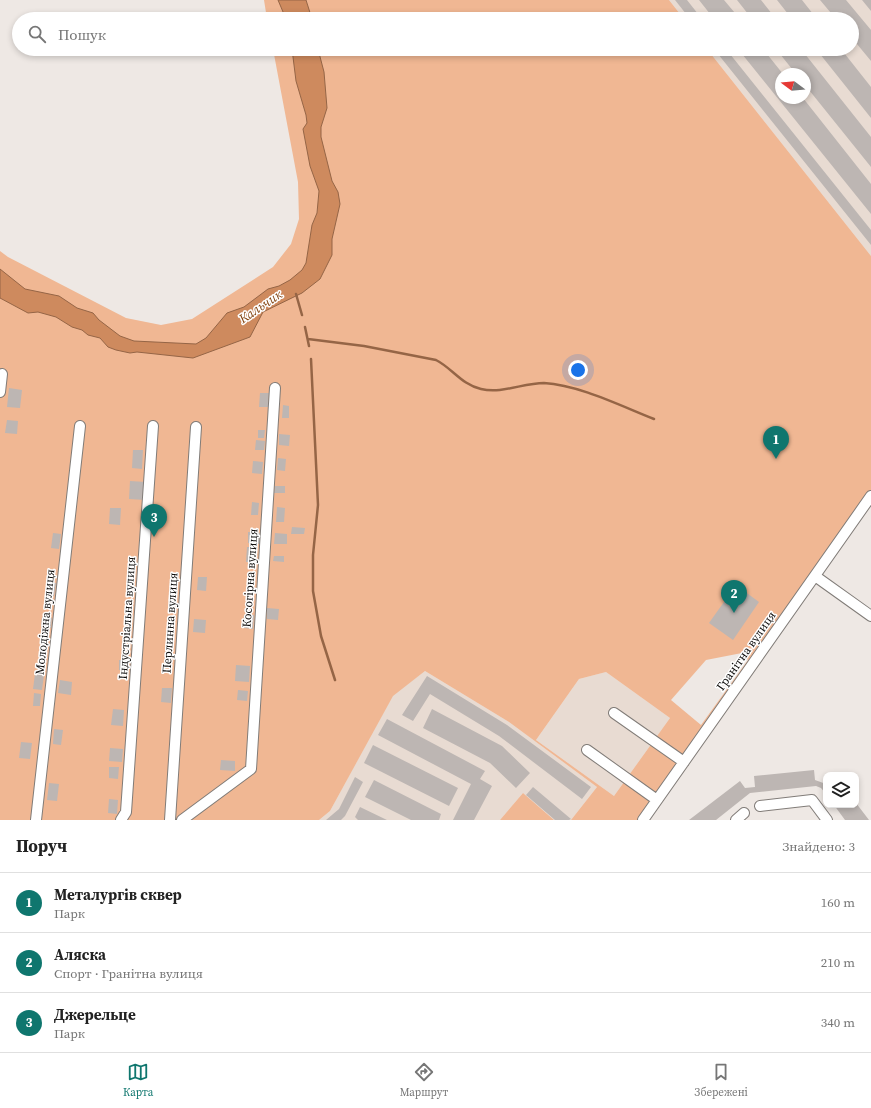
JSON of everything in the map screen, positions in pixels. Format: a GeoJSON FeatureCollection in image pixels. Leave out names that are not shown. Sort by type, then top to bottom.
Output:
{"type":"FeatureCollection","features":[{"type":"Feature","properties":{"kind":"street"},"geometry":{"type":"LineString","coordinates":[[0,392],[2,374]]}},
{"type":"Feature","properties":{"kind":"street","name":"Косогірна вулиця"},"geometry":{"type":"LineString","coordinates":[[182,820],[251,769],[275,388]]}},
{"type":"Feature","properties":{"kind":"street","name":"Молодіжна вулиця"},"geometry":{"type":"LineString","coordinates":[[36,820],[80,426]]}},
{"type":"Feature","properties":{"kind":"street","name":"Індустріальна вулиця"},"geometry":{"type":"LineString","coordinates":[[124,816],[153,426]]}},
{"type":"Feature","properties":{"kind":"street","name":"Перлинна вулиця"},"geometry":{"type":"LineString","coordinates":[[170,820],[196,427]]}},
{"type":"Feature","properties":{"kind":"street","name":"Гранітна вулиця"},"geometry":{"type":"LineString","coordinates":[[643,820],[871,496]]}},
{"type":"Feature","properties":{"kind":"street"},"geometry":{"type":"LineString","coordinates":[[815,576],[871,616]]}},
{"type":"Feature","properties":{"kind":"street"},"geometry":{"type":"LineString","coordinates":[[614,712],[684,762]]}},
{"type":"Feature","properties":{"kind":"street"},"geometry":{"type":"LineString","coordinates":[[587,750],[657,800]]}},
{"type":"Feature","properties":{"kind":"street"},"geometry":{"type":"LineString","coordinates":[[760,806],[812,800],[827,820]]}},
{"type":"Feature","properties":{"kind":"street"},"geometry":{"type":"LineString","coordinates":[[736,820],[744,813]]}},
{"type":"Feature","properties":{"kind":"shaded area"},"geometry":{"type":"Polygon","coordinates":[[[264,0],[669,0],[678,12],[266,12],[264,0]]]}},
{"type":"Feature","properties":{"kind":"shaded area"},"geometry":{"type":"Polygon","coordinates":[[[669,0],[871,0],[871,256],[713,56],[859,56],[859,12],[678,12],[669,0]]]}},
{"type":"Feature","properties":{"kind":"shaded area"},"geometry":{"type":"Polygon","coordinates":[[[274,56],[713,56],[871,256],[871,497],[643,820],[571,820],[597,787],[509,722],[425,671],[393,696],[330,811],[319,820],[0,820],[0,251],[8,257],[126,318],[161,325],[192,319],[273,267],[291,244],[299,219],[298,182],[274,56]],[[742,653],[706,660],[671,700],[701,725],[748,660],[742,653]],[[606,672],[579,679],[536,740],[614,796],[670,718],[606,672]]]}},
{"type":"Feature","properties":{"kind":"shaded area"},"geometry":{"type":"Polygon","coordinates":[[[425,671],[509,722],[597,787],[571,820],[554,820],[523,793],[500,820],[319,820],[330,811],[393,695],[425,671]]]}},
{"type":"Feature","properties":{"kind":"shaded area"},"geometry":{"type":"Polygon","coordinates":[[[606,672],[670,718],[614,796],[536,740],[579,679],[606,672]]]}},
{"type":"Feature","properties":{"kind":"shaded area"},"geometry":{"type":"Polygon","coordinates":[[[523,793],[554,820],[500,820],[523,793]]]}},
{"type":"Feature","properties":{"kind":"water"},"geometry":{"type":"Polygon","coordinates":[[[278,0],[306,0],[310,12],[283,12],[278,0]]]}},
{"type":"Feature","properties":{"kind":"water","name":"Кальчик"},"geometry":{"type":"Polygon","coordinates":[[[293,56],[320,56],[324,72],[327,108],[321,127],[321,137],[332,181],[338,192],[340,204],[332,239],[332,255],[320,279],[302,293],[263,312],[250,337],[193,358],[137,352],[130,353],[108,347],[100,338],[88,335],[82,330],[72,327],[56,317],[38,312],[28,313],[0,298],[0,269],[25,289],[59,296],[77,308],[93,313],[99,320],[120,336],[134,341],[196,344],[206,338],[227,313],[244,307],[268,289],[279,286],[290,280],[302,270],[306,263],[312,225],[317,213],[319,191],[310,166],[303,129],[307,123],[306,115],[296,81],[293,56]]]}},
{"type":"Feature","properties":{"kind":"building"},"geometry":{"type":"Polygon","coordinates":[[[675,0],[687,0],[696,12],[684,12],[675,0]]]}},
{"type":"Feature","properties":{"kind":"building"},"geometry":{"type":"Polygon","coordinates":[[[699,0],[724,0],[734,12],[708,12],[699,0]]]}},
{"type":"Feature","properties":{"kind":"building"},"geometry":{"type":"Polygon","coordinates":[[[737,0],[761,0],[770,12],[746,12],[737,0]]]}},
{"type":"Feature","properties":{"kind":"building"},"geometry":{"type":"Polygon","coordinates":[[[777,0],[802,0],[811,12],[786,12],[777,0]]]}},
{"type":"Feature","properties":{"kind":"building"},"geometry":{"type":"Polygon","coordinates":[[[820,0],[846,0],[856,12],[830,12],[820,0]]]}},
{"type":"Feature","properties":{"kind":"building"},"geometry":{"type":"Polygon","coordinates":[[[862,0],[871,0],[871,11],[862,0]]]}},
{"type":"Feature","properties":{"kind":"building"},"geometry":{"type":"Polygon","coordinates":[[[859,16],[871,30],[871,61],[859,46],[859,16]]]}},
{"type":"Feature","properties":{"kind":"building"},"geometry":{"type":"Polygon","coordinates":[[[720,56],[732,56],[871,230],[871,245],[720,56]]]}},
{"type":"Feature","properties":{"kind":"building"},"geometry":{"type":"Polygon","coordinates":[[[744,56],[769,56],[778,68],[775,68],[775,95],[744,56]]]}},
{"type":"Feature","properties":{"kind":"building"},"geometry":{"type":"Polygon","coordinates":[[[782,56],[807,56],[871,137],[871,167],[811,92],[811,68],[791,68],[782,56]]]}},
{"type":"Feature","properties":{"kind":"building"},"geometry":{"type":"Polygon","coordinates":[[[822,56],[847,56],[871,87],[871,118],[822,56]]]}},
{"type":"Feature","properties":{"kind":"building"},"geometry":{"type":"Polygon","coordinates":[[[782,104],[808,104],[871,184],[871,214],[782,104]]]}},
{"type":"Feature","properties":{"kind":"building"},"geometry":{"type":"Polygon","coordinates":[[[9,388],[22,390],[20,408],[7,407],[9,388]]]}},
{"type":"Feature","properties":{"kind":"building"},"geometry":{"type":"Polygon","coordinates":[[[260,393],[269,393],[268,407],[259,407],[260,393]]]}},
{"type":"Feature","properties":{"kind":"building"},"geometry":{"type":"Polygon","coordinates":[[[283,405],[289,406],[289,418],[282,418],[283,405]]]}},
{"type":"Feature","properties":{"kind":"building"},"geometry":{"type":"Polygon","coordinates":[[[7,420],[18,421],[17,434],[5,433],[7,420]]]}},
{"type":"Feature","properties":{"kind":"building"},"geometry":{"type":"Polygon","coordinates":[[[258,430],[265,430],[264,438],[258,438],[258,430]]]}},
{"type":"Feature","properties":{"kind":"building"},"geometry":{"type":"Polygon","coordinates":[[[279,434],[290,435],[289,446],[279,445],[279,434]]]}},
{"type":"Feature","properties":{"kind":"building"},"geometry":{"type":"Polygon","coordinates":[[[256,440],[265,441],[264,450],[255,450],[256,440]]]}},
{"type":"Feature","properties":{"kind":"building"},"geometry":{"type":"Polygon","coordinates":[[[133,450],[143,450],[142,469],[132,468],[133,450]]]}},
{"type":"Feature","properties":{"kind":"building"},"geometry":{"type":"Polygon","coordinates":[[[278,458],[286,459],[285,471],[277,470],[278,458]]]}},
{"type":"Feature","properties":{"kind":"building"},"geometry":{"type":"Polygon","coordinates":[[[253,461],[263,462],[262,474],[252,473],[253,461]]]}},
{"type":"Feature","properties":{"kind":"building"},"geometry":{"type":"Polygon","coordinates":[[[130,481],[146,482],[145,500],[129,499],[130,481]]]}},
{"type":"Feature","properties":{"kind":"building"},"geometry":{"type":"Polygon","coordinates":[[[275,486],[285,486],[285,493],[274,493],[275,486]]]}},
{"type":"Feature","properties":{"kind":"building"},"geometry":{"type":"Polygon","coordinates":[[[252,502],[259,503],[258,515],[251,515],[252,502]]]}},
{"type":"Feature","properties":{"kind":"building"},"geometry":{"type":"Polygon","coordinates":[[[277,507],[285,508],[284,522],[276,522],[277,507]]]}},
{"type":"Feature","properties":{"kind":"building"},"geometry":{"type":"Polygon","coordinates":[[[110,508],[121,508],[120,525],[109,524],[110,508]]]}},
{"type":"Feature","properties":{"kind":"building"},"geometry":{"type":"Polygon","coordinates":[[[292,527],[305,528],[304,534],[291,534],[292,527]]]}},
{"type":"Feature","properties":{"kind":"building"},"geometry":{"type":"Polygon","coordinates":[[[248,532],[261,533],[260,544],[248,543],[248,532]]]}},
{"type":"Feature","properties":{"kind":"building"},"geometry":{"type":"Polygon","coordinates":[[[53,533],[61,534],[59,549],[51,548],[53,533]]]}},
{"type":"Feature","properties":{"kind":"building"},"geometry":{"type":"Polygon","coordinates":[[[275,533],[287,534],[287,544],[274,544],[275,533]]]}},
{"type":"Feature","properties":{"kind":"building"},"geometry":{"type":"Polygon","coordinates":[[[247,547],[257,547],[256,562],[246,562],[247,547]]]}},
{"type":"Feature","properties":{"kind":"building"},"geometry":{"type":"Polygon","coordinates":[[[274,556],[284,556],[284,562],[273,561],[274,556]]]}},
{"type":"Feature","properties":{"kind":"building"},"geometry":{"type":"Polygon","coordinates":[[[198,577],[207,577],[206,591],[197,590],[198,577]]]}},
{"type":"Feature","properties":{"kind":"building"},"geometry":{"type":"Polygon","coordinates":[[[49,583],[56,583],[54,596],[47,595],[49,583]]]}},
{"type":"Feature","properties":{"kind":"building"},"geometry":{"type":"Polygon","coordinates":[[[736,585],[759,602],[733,640],[709,623],[736,585]]]}},
{"type":"Feature","properties":{"kind":"building"},"geometry":{"type":"Polygon","coordinates":[[[267,608],[279,609],[278,620],[267,619],[267,608]]]}},
{"type":"Feature","properties":{"kind":"building"},"geometry":{"type":"Polygon","coordinates":[[[244,615],[254,615],[253,629],[243,628],[244,615]]]}},
{"type":"Feature","properties":{"kind":"building"},"geometry":{"type":"Polygon","coordinates":[[[42,617],[52,618],[51,628],[41,627],[42,617]]]}},
{"type":"Feature","properties":{"kind":"building"},"geometry":{"type":"Polygon","coordinates":[[[194,619],[206,620],[205,633],[193,632],[194,619]]]}},
{"type":"Feature","properties":{"kind":"building"},"geometry":{"type":"Polygon","coordinates":[[[119,660],[128,660],[127,670],[119,670],[119,660]]]}},
{"type":"Feature","properties":{"kind":"building"},"geometry":{"type":"Polygon","coordinates":[[[236,665],[250,666],[249,682],[235,681],[236,665]]]}},
{"type":"Feature","properties":{"kind":"building"},"geometry":{"type":"Polygon","coordinates":[[[35,674],[44,675],[42,690],[33,689],[35,674]]]}},
{"type":"Feature","properties":{"kind":"building"},"geometry":{"type":"Polygon","coordinates":[[[427,676],[507,725],[591,787],[582,799],[499,736],[430,694],[413,721],[402,715],[427,676]]]}},
{"type":"Feature","properties":{"kind":"building"},"geometry":{"type":"Polygon","coordinates":[[[60,680],[72,682],[71,695],[58,693],[60,680]]]}},
{"type":"Feature","properties":{"kind":"building"},"geometry":{"type":"Polygon","coordinates":[[[162,688],[172,688],[171,703],[161,702],[162,688]]]}},
{"type":"Feature","properties":{"kind":"building"},"geometry":{"type":"Polygon","coordinates":[[[238,690],[248,691],[247,701],[237,700],[238,690]]]}},
{"type":"Feature","properties":{"kind":"building"},"geometry":{"type":"Polygon","coordinates":[[[34,693],[41,694],[40,706],[33,706],[34,693]]]}},
{"type":"Feature","properties":{"kind":"building"},"geometry":{"type":"Polygon","coordinates":[[[113,709],[124,710],[123,726],[111,725],[113,709]]]}},
{"type":"Feature","properties":{"kind":"building"},"geometry":{"type":"Polygon","coordinates":[[[432,709],[502,746],[530,773],[516,788],[490,763],[423,728],[432,709]]]}},
{"type":"Feature","properties":{"kind":"building"},"geometry":{"type":"Polygon","coordinates":[[[387,719],[485,771],[480,779],[492,786],[474,820],[453,820],[471,784],[378,735],[387,719]]]}},
{"type":"Feature","properties":{"kind":"building"},"geometry":{"type":"Polygon","coordinates":[[[54,729],[63,730],[61,745],[53,744],[54,729]]]}},
{"type":"Feature","properties":{"kind":"building"},"geometry":{"type":"Polygon","coordinates":[[[21,742],[32,743],[30,759],[19,758],[21,742]]]}},
{"type":"Feature","properties":{"kind":"building"},"geometry":{"type":"Polygon","coordinates":[[[373,745],[458,788],[449,806],[364,763],[373,745]]]}},
{"type":"Feature","properties":{"kind":"building"},"geometry":{"type":"Polygon","coordinates":[[[110,748],[123,749],[122,762],[109,761],[110,748]]]}},
{"type":"Feature","properties":{"kind":"building"},"geometry":{"type":"Polygon","coordinates":[[[221,760],[235,761],[235,771],[220,770],[221,760]]]}},
{"type":"Feature","properties":{"kind":"building"},"geometry":{"type":"Polygon","coordinates":[[[109,767],[119,767],[118,779],[109,778],[109,767]]]}},
{"type":"Feature","properties":{"kind":"building"},"geometry":{"type":"Polygon","coordinates":[[[814,770],[815,780],[823,783],[823,790],[816,786],[750,793],[716,820],[689,820],[740,781],[745,788],[755,787],[754,776],[814,770]]]}},
{"type":"Feature","properties":{"kind":"building"},"geometry":{"type":"Polygon","coordinates":[[[355,777],[363,782],[345,816],[341,820],[326,820],[339,809],[355,777]]]}},
{"type":"Feature","properties":{"kind":"building"},"geometry":{"type":"Polygon","coordinates":[[[374,780],[441,814],[439,820],[411,820],[365,797],[374,780]]]}},
{"type":"Feature","properties":{"kind":"building"},"geometry":{"type":"Polygon","coordinates":[[[49,783],[59,784],[57,801],[47,800],[49,783]]]}},
{"type":"Feature","properties":{"kind":"building"},"geometry":{"type":"Polygon","coordinates":[[[533,787],[571,819],[555,820],[526,795],[533,787]]]}},
{"type":"Feature","properties":{"kind":"building"},"geometry":{"type":"Polygon","coordinates":[[[109,799],[118,800],[117,814],[108,813],[109,799]]]}},
{"type":"Feature","properties":{"kind":"building"},"geometry":{"type":"Polygon","coordinates":[[[360,807],[387,820],[358,820],[355,817],[360,807]]]}},
{"type":"Feature","properties":{"kind":"building"},"geometry":{"type":"Polygon","coordinates":[[[859,807],[869,820],[845,820],[836,808],[859,807]]]}},
{"type":"Feature","properties":{"kind":"waterway"},"geometry":{"type":"LineString","coordinates":[[296,294],[302,315]]}},
{"type":"Feature","properties":{"kind":"waterway"},"geometry":{"type":"LineString","coordinates":[[305,327],[309,346]]}},
{"type":"Feature","properties":{"kind":"waterway"},"geometry":{"type":"LineString","coordinates":[[308,339],[364,346],[436,360],[468,384],[481,389],[497,390],[536,383],[571,388],[600,397],[654,419]]}},
{"type":"Feature","properties":{"kind":"waterway"},"geometry":{"type":"LineString","coordinates":[[311,359],[318,505],[313,555],[313,591],[321,636],[335,680]]}},
{"type":"Feature","properties":{"kind":"place","name":"Металургів сквер"},"geometry":{"type":"Point","coordinates":[776,459]}},
{"type":"Feature","properties":{"kind":"place","name":"Джерельце"},"geometry":{"type":"Point","coordinates":[154,537]}},
{"type":"Feature","properties":{"kind":"place","name":"Аляска"},"geometry":{"type":"Point","coordinates":[734,613]}}]}
